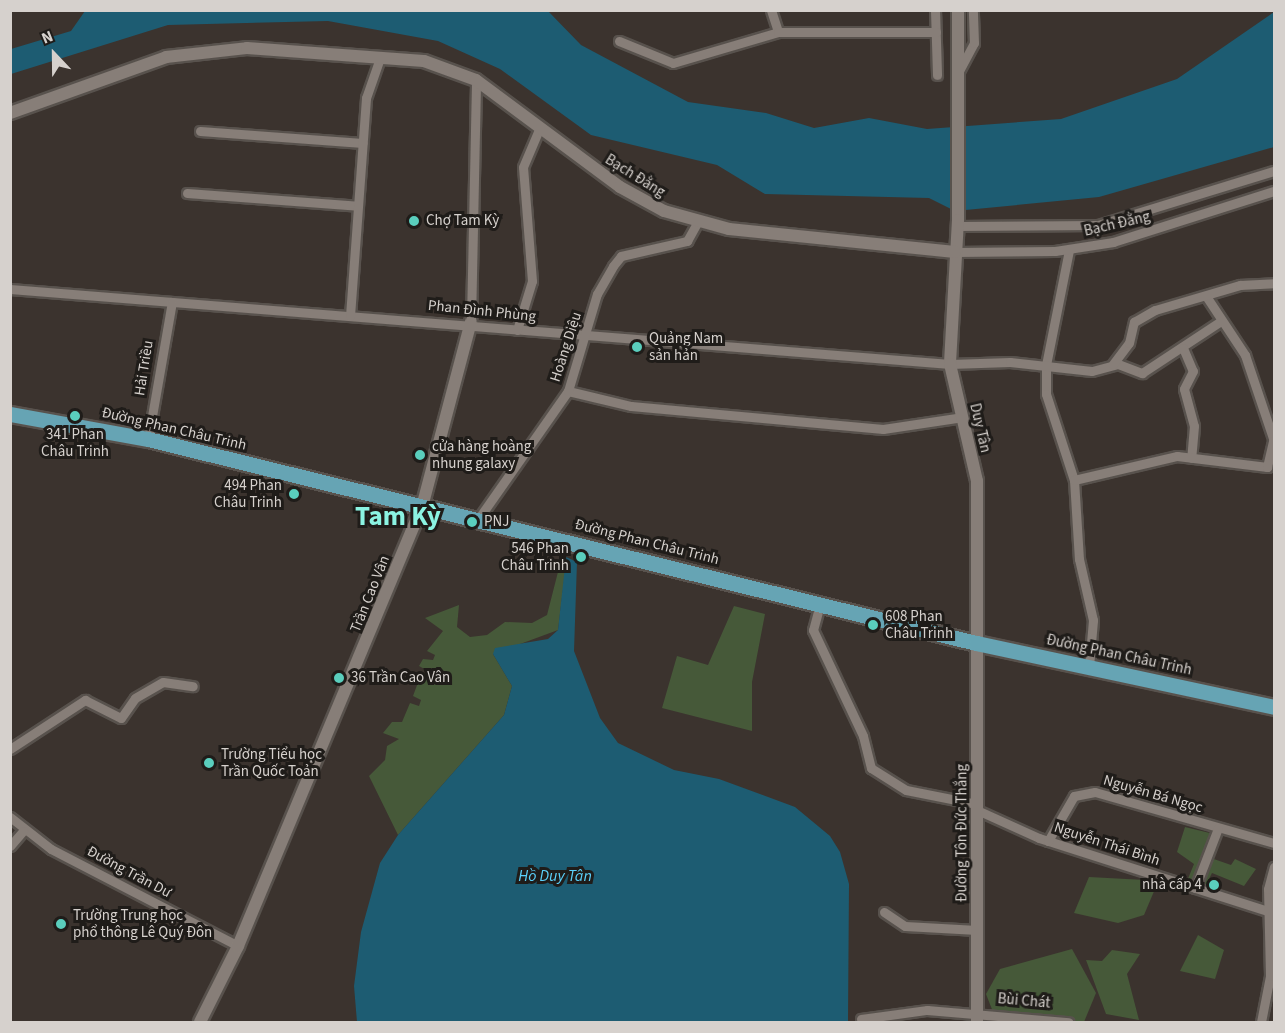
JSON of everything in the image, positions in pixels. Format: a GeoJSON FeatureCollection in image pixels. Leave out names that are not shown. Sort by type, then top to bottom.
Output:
{"type":"FeatureCollection","features":[{"type":"Feature","properties":{"kind":"main road","name":"Đường Phan Châu Trinh"},"geometry":{"type":"LineString","coordinates":[[10,414],[148,439],[422,507],[479,518],[976,643],[1275,707]]}},
{"type":"Feature","properties":{"kind":"street"},"geometry":{"type":"LineString","coordinates":[[771,10],[778,32]]}},
{"type":"Feature","properties":{"kind":"street"},"geometry":{"type":"LineString","coordinates":[[935,10],[937,75]]}},
{"type":"Feature","properties":{"kind":"street","name":"Duy Tân"},"geometry":{"type":"LineString","coordinates":[[958,10],[958,223],[950,364],[977,481],[976,643]]}},
{"type":"Feature","properties":{"kind":"street"},"geometry":{"type":"LineString","coordinates":[[959,71],[974,43],[973,10]]}},
{"type":"Feature","properties":{"kind":"street"},"geometry":{"type":"LineString","coordinates":[[619,41],[673,63],[778,32],[936,32]]}},
{"type":"Feature","properties":{"kind":"street","name":"Bạch Đằng"},"geometry":{"type":"LineString","coordinates":[[10,113],[166,57],[247,48],[424,62],[476,80],[620,187],[664,211],[729,229],[955,252],[1069,250],[1166,228],[1275,192]]}},
{"type":"Feature","properties":{"kind":"street"},"geometry":{"type":"LineString","coordinates":[[350,316],[366,99],[380,58]]}},
{"type":"Feature","properties":{"kind":"street","name":"Trần Cao Vân"},"geometry":{"type":"LineString","coordinates":[[200,1023],[238,946],[422,507],[471,322],[476,80]]}},
{"type":"Feature","properties":{"kind":"street"},"geometry":{"type":"LineString","coordinates":[[517,330],[532,281],[523,167],[540,127]]}},
{"type":"Feature","properties":{"kind":"street"},"geometry":{"type":"LineString","coordinates":[[200,131],[363,143]]}},
{"type":"Feature","properties":{"kind":"street"},"geometry":{"type":"LineString","coordinates":[[958,223],[1098,225],[1275,171]]}},
{"type":"Feature","properties":{"kind":"street"},"geometry":{"type":"LineString","coordinates":[[187,193],[358,206]]}},
{"type":"Feature","properties":{"kind":"street","name":"Hoàng Diệu"},"geometry":{"type":"LineString","coordinates":[[479,518],[568,391],[587,336],[597,294],[621,256],[677,246],[687,241],[698,221]]}},
{"type":"Feature","properties":{"kind":"street"},"geometry":{"type":"LineString","coordinates":[[1069,250],[1046,365],[1047,402],[1074,480],[1079,559],[1093,620],[1089,667]]}},
{"type":"Feature","properties":{"kind":"street"},"geometry":{"type":"LineString","coordinates":[[1221,321],[1142,373],[1113,364],[1138,318],[1177,301],[1206,296],[1240,285],[1275,283]]}},
{"type":"Feature","properties":{"kind":"street","name":"Phan Đình Phùng"},"geometry":{"type":"LineString","coordinates":[[10,289],[350,316],[471,322],[517,330],[950,364],[1046,365],[1092,371],[1113,364]]}},
{"type":"Feature","properties":{"kind":"street"},"geometry":{"type":"LineString","coordinates":[[1074,480],[1177,456],[1267,466],[1274,441],[1252,370],[1206,296]]}},
{"type":"Feature","properties":{"kind":"street","name":"Hải Triều"},"geometry":{"type":"LineString","coordinates":[[148,439],[172,302]]}},
{"type":"Feature","properties":{"kind":"street"},"geometry":{"type":"LineString","coordinates":[[1183,348],[1193,371],[1184,389],[1194,426],[1191,458]]}},
{"type":"Feature","properties":{"kind":"street"},"geometry":{"type":"LineString","coordinates":[[568,391],[631,406],[883,429],[963,417]]}},
{"type":"Feature","properties":{"kind":"street","name":"Nguyễn Thái Bình"},"geometry":{"type":"LineString","coordinates":[[820,604],[813,630],[864,736],[871,768],[906,790],[977,807],[1043,839],[1271,912]]}},
{"type":"Feature","properties":{"kind":"street","name":"Đường Tôn Đức Thắng"},"geometry":{"type":"LineString","coordinates":[[976,643],[977,1018]]}},
{"type":"Feature","properties":{"kind":"street"},"geometry":{"type":"LineString","coordinates":[[10,749],[85,700],[121,718],[135,698],[163,682],[193,686]]}},
{"type":"Feature","properties":{"kind":"street","name":"Nguyễn Bá Ngọc"},"geometry":{"type":"LineString","coordinates":[[1043,839],[1074,795],[1095,792],[1275,843]]}},
{"type":"Feature","properties":{"kind":"street","name":"Đường Trần Dư"},"geometry":{"type":"LineString","coordinates":[[10,817],[23,831],[238,946]]}},
{"type":"Feature","properties":{"kind":"street"},"geometry":{"type":"LineString","coordinates":[[1195,888],[1218,828]]}},
{"type":"Feature","properties":{"kind":"street"},"geometry":{"type":"LineString","coordinates":[[10,846],[23,831]]}},
{"type":"Feature","properties":{"kind":"street"},"geometry":{"type":"LineString","coordinates":[[1261,1023],[1270,976],[1271,912],[1275,867]]}},
{"type":"Feature","properties":{"kind":"street"},"geometry":{"type":"LineString","coordinates":[[884,912],[905,926],[977,930]]}},
{"type":"Feature","properties":{"kind":"street","name":"Bùi Chát"},"geometry":{"type":"LineString","coordinates":[[861,1019],[927,1010],[977,1018],[1068,1023]]}},
{"type":"Feature","properties":{"kind":"green space"},"geometry":{"type":"Polygon","coordinates":[[[560,564],[566,565],[558,630],[493,654],[512,686],[504,715],[398,835],[369,776],[385,760],[387,746],[399,739],[383,733],[392,722],[402,722],[410,703],[419,706],[421,700],[413,696],[420,677],[433,683],[437,676],[419,666],[423,659],[433,660],[435,655],[427,651],[443,631],[425,618],[459,605],[457,627],[470,637],[487,635],[505,622],[532,623],[547,615],[560,564]]]}},
{"type":"Feature","properties":{"kind":"green space"},"geometry":{"type":"Polygon","coordinates":[[[734,606],[765,614],[752,682],[752,731],[662,708],[677,656],[708,665],[734,606]]]}},
{"type":"Feature","properties":{"kind":"green space"},"geometry":{"type":"Polygon","coordinates":[[[1185,827],[1218,835],[1208,857],[1231,865],[1235,859],[1256,869],[1244,886],[1212,873],[1203,891],[1187,881],[1194,864],[1177,852],[1185,827]]]}},
{"type":"Feature","properties":{"kind":"green space"},"geometry":{"type":"Polygon","coordinates":[[[1089,877],[1145,880],[1155,889],[1144,915],[1118,923],[1074,913],[1089,877]]]}},
{"type":"Feature","properties":{"kind":"green space"},"geometry":{"type":"Polygon","coordinates":[[[1198,935],[1224,950],[1215,979],[1180,971],[1198,935]]]}},
{"type":"Feature","properties":{"kind":"green space"},"geometry":{"type":"Polygon","coordinates":[[[1072,949],[1096,993],[1084,1022],[1006,1022],[993,1012],[986,994],[1000,969],[1072,949]]]}},
{"type":"Feature","properties":{"kind":"green space"},"geometry":{"type":"Polygon","coordinates":[[[1112,950],[1140,954],[1127,974],[1139,1020],[1106,1014],[1086,960],[1102,961],[1112,950]]]}},
{"type":"Feature","properties":{"kind":"water"},"geometry":{"type":"Polygon","coordinates":[[[85,11],[548,11],[581,45],[688,102],[766,113],[814,128],[869,118],[927,129],[1061,119],[1177,79],[1274,12],[1274,147],[1099,197],[955,211],[929,198],[765,194],[717,165],[591,135],[500,69],[438,41],[328,21],[168,25],[11,74],[11,49],[71,31],[85,11]]]}},
{"type":"Feature","properties":{"kind":"water","name":"Hồ Duy Tân"},"geometry":{"type":"Polygon","coordinates":[[[566,557],[577,562],[574,651],[600,718],[618,743],[674,770],[719,779],[795,807],[830,836],[840,852],[849,884],[848,1022],[357,1022],[354,986],[361,932],[380,863],[398,835],[504,715],[512,686],[493,654],[495,648],[548,639],[558,630],[566,557]]]}},
{"type":"Feature","properties":{"kind":"place","name":"Chợ Tam Kỳ"},"geometry":{"type":"Point","coordinates":[414,221]}},
{"type":"Feature","properties":{"kind":"place","name":"Quảng Nam sản hản"},"geometry":{"type":"Point","coordinates":[637,347]}},
{"type":"Feature","properties":{"kind":"place","name":"341 Phan Châu Trinh"},"geometry":{"type":"Point","coordinates":[75,416]}},
{"type":"Feature","properties":{"kind":"place","name":"cửa hàng hoàng nhung galaxy"},"geometry":{"type":"Point","coordinates":[420,455]}},
{"type":"Feature","properties":{"kind":"place","name":"494 Phan Châu Trinh"},"geometry":{"type":"Point","coordinates":[294,494]}},
{"type":"Feature","properties":{"kind":"place","name":"PNJ"},"geometry":{"type":"Point","coordinates":[472,522]}},
{"type":"Feature","properties":{"kind":"place","name":"546 Phan Châu Trinh"},"geometry":{"type":"Point","coordinates":[581,557]}},
{"type":"Feature","properties":{"kind":"place","name":"608 Phan Châu Trinh"},"geometry":{"type":"Point","coordinates":[873,625]}},
{"type":"Feature","properties":{"kind":"place","name":"36 Trần Cao Vân"},"geometry":{"type":"Point","coordinates":[339,678]}},
{"type":"Feature","properties":{"kind":"place","name":"Trường Tiểu học Trần Quốc Toản"},"geometry":{"type":"Point","coordinates":[209,763]}},
{"type":"Feature","properties":{"kind":"place","name":"nhà cấp 4"},"geometry":{"type":"Point","coordinates":[1214,885]}},
{"type":"Feature","properties":{"kind":"place","name":"Trường Trung học phổ thông Lê Quý Đôn"},"geometry":{"type":"Point","coordinates":[61,924]}},
{"type":"Feature","properties":{"kind":"district","name":"Tam Kỳ"},"geometry":{"type":"Point","coordinates":[398,517]}}]}
